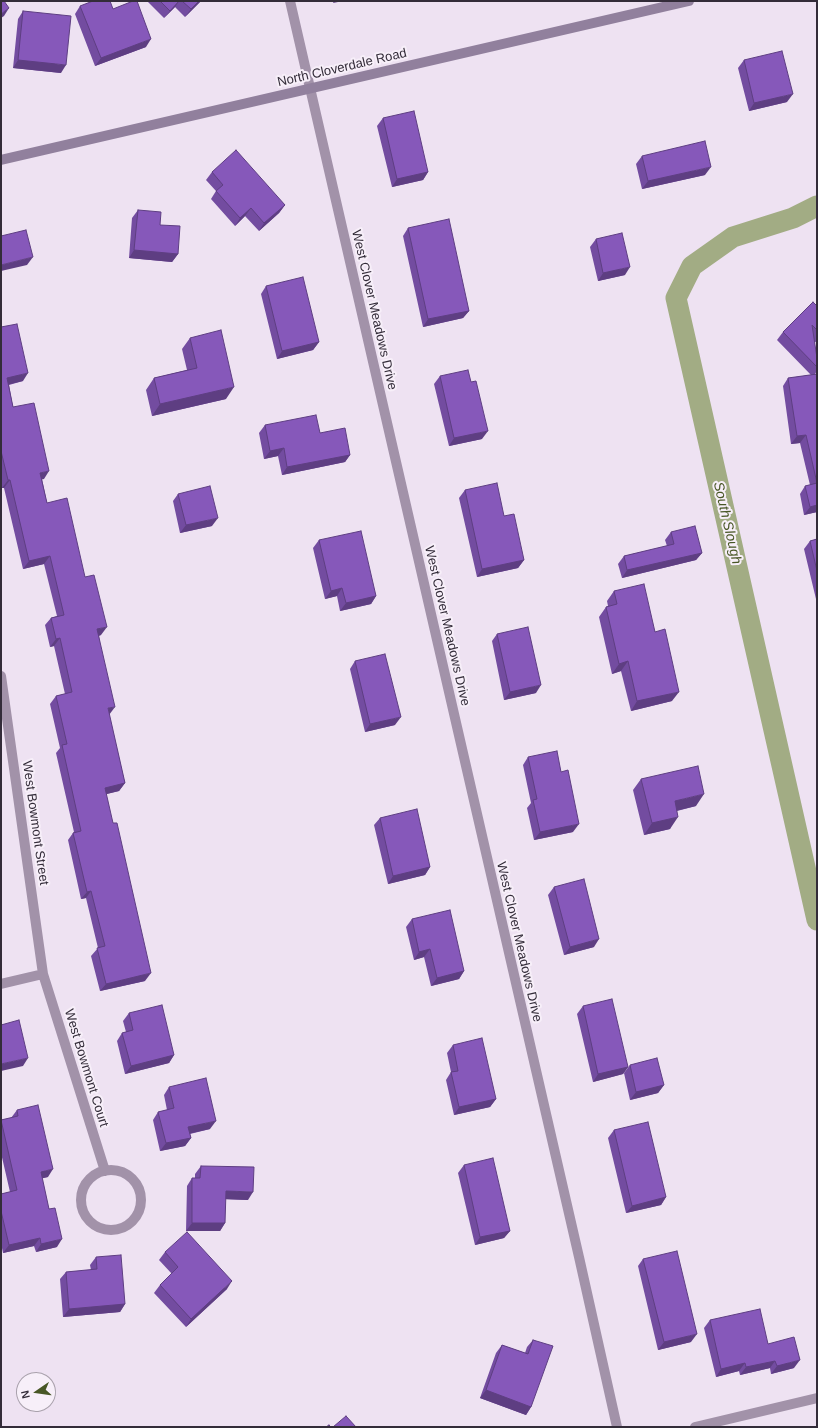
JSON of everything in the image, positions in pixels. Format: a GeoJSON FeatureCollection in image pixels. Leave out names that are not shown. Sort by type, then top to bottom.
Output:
{"type":"FeatureCollection","features":[{"type":"Feature","properties":{"kind":"main road","name":"North Cloverdale Road"},"geometry":{"type":"LineString","coordinates":[[1,160],[688,1]]}},
{"type":"Feature","properties":{"kind":"street","name":"West Clover Meadows Drive"},"geometry":{"type":"LineString","coordinates":[[290,1],[617,1427]]}},
{"type":"Feature","properties":{"kind":"street","name":"West Bowmont Street"},"geometry":{"type":"LineString","coordinates":[[1,676],[43,974]]}},
{"type":"Feature","properties":{"kind":"street"},"geometry":{"type":"LineString","coordinates":[[1,984],[43,974]]}},
{"type":"Feature","properties":{"kind":"street","name":"West Bowmont Court"},"geometry":{"type":"LineString","coordinates":[[43,974],[105,1171]]}},
{"type":"Feature","properties":{"kind":"street"},"geometry":{"type":"LineString","coordinates":[[105,1171],[117,1171],[128,1176],[136,1184],[140,1194],[140,1206],[136,1217],[128,1226],[117,1230],[105,1230],[94,1225],[86,1217],[82,1206],[82,1195],[86,1184],[94,1176],[105,1171]]}},
{"type":"Feature","properties":{"kind":"street"},"geometry":{"type":"LineString","coordinates":[[695,1427],[817,1398]]}},
{"type":"Feature","properties":{"kind":"building"},"geometry":{"type":"Polygon","coordinates":[[[1,1],[4,1],[9,8],[1,14],[1,1]]]}},
{"type":"Feature","properties":{"kind":"building"},"geometry":{"type":"Polygon","coordinates":[[[93,1],[110,1],[113,9],[133,1],[137,1],[151,39],[101,58],[80,6],[93,1]]]}},
{"type":"Feature","properties":{"kind":"building"},"geometry":{"type":"Polygon","coordinates":[[[160,1],[179,1],[170,11],[160,1]]]}},
{"type":"Feature","properties":{"kind":"building"},"geometry":{"type":"Polygon","coordinates":[[[182,1],[199,1],[191,9],[182,1]]]}},
{"type":"Feature","properties":{"kind":"building"},"geometry":{"type":"Polygon","coordinates":[[[23,11],[71,16],[66,65],[18,60],[23,11]]]}},
{"type":"Feature","properties":{"kind":"building"},"geometry":{"type":"Polygon","coordinates":[[[782,51],[793,94],[754,103],[744,60],[782,51]]]}},
{"type":"Feature","properties":{"kind":"building"},"geometry":{"type":"Polygon","coordinates":[[[414,111],[428,172],[397,179],[383,118],[414,111]]]}},
{"type":"Feature","properties":{"kind":"building"},"geometry":{"type":"Polygon","coordinates":[[[705,141],[711,167],[648,181],[642,156],[705,141]]]}},
{"type":"Feature","properties":{"kind":"building"},"geometry":{"type":"Polygon","coordinates":[[[236,150],[285,205],[264,223],[251,208],[240,218],[216,191],[223,185],[212,172],[236,150]]]}},
{"type":"Feature","properties":{"kind":"building"},"geometry":{"type":"Polygon","coordinates":[[[138,210],[161,212],[160,225],[180,226],[178,254],[134,250],[138,210]]]}},
{"type":"Feature","properties":{"kind":"building"},"geometry":{"type":"Polygon","coordinates":[[[449,219],[469,311],[428,319],[408,228],[449,219]]]}},
{"type":"Feature","properties":{"kind":"building"},"geometry":{"type":"Polygon","coordinates":[[[26,230],[33,257],[1,265],[1,236],[26,230]]]}},
{"type":"Feature","properties":{"kind":"building"},"geometry":{"type":"Polygon","coordinates":[[[622,233],[630,267],[603,273],[596,239],[622,233]]]}},
{"type":"Feature","properties":{"kind":"building"},"geometry":{"type":"Polygon","coordinates":[[[303,277],[319,342],[282,351],[266,286],[303,277]]]}},
{"type":"Feature","properties":{"kind":"building"},"geometry":{"type":"Polygon","coordinates":[[[813,302],[817,306],[817,330],[812,325],[817,367],[783,332],[813,302]]]}},
{"type":"Feature","properties":{"kind":"building"},"geometry":{"type":"Polygon","coordinates":[[[17,324],[28,373],[7,378],[13,407],[34,403],[49,471],[40,473],[47,503],[67,498],[85,577],[94,575],[107,627],[97,629],[115,707],[108,708],[125,783],[105,788],[113,823],[117,823],[151,973],[106,984],[97,948],[105,946],[91,891],[87,892],[73,833],[81,831],[62,745],[67,744],[56,696],[72,692],[60,638],[56,639],[51,618],[64,615],[50,556],[29,561],[10,480],[8,480],[1,451],[1,327],[17,324]]]}},
{"type":"Feature","properties":{"kind":"building"},"geometry":{"type":"Polygon","coordinates":[[[221,330],[234,387],[160,404],[154,378],[197,368],[190,338],[221,330]]]}},
{"type":"Feature","properties":{"kind":"building"},"geometry":{"type":"Polygon","coordinates":[[[468,370],[471,382],[476,381],[488,431],[454,438],[440,376],[468,370]]]}},
{"type":"Feature","properties":{"kind":"building"},"geometry":{"type":"Polygon","coordinates":[[[817,374],[817,483],[806,435],[797,436],[788,378],[817,374]]]}},
{"type":"Feature","properties":{"kind":"building"},"geometry":{"type":"Polygon","coordinates":[[[316,415],[320,433],[345,428],[350,455],[287,467],[284,448],[270,451],[265,425],[316,415]]]}},
{"type":"Feature","properties":{"kind":"building"},"geometry":{"type":"Polygon","coordinates":[[[497,483],[504,516],[514,514],[524,560],[482,569],[465,490],[497,483]]]}},
{"type":"Feature","properties":{"kind":"building"},"geometry":{"type":"Polygon","coordinates":[[[817,483],[817,505],[810,507],[805,486],[817,483]]]}},
{"type":"Feature","properties":{"kind":"building"},"geometry":{"type":"Polygon","coordinates":[[[210,486],[218,518],[186,525],[178,494],[210,486]]]}},
{"type":"Feature","properties":{"kind":"building"},"geometry":{"type":"Polygon","coordinates":[[[695,526],[702,553],[627,570],[624,556],[674,544],[671,532],[695,526]]]}},
{"type":"Feature","properties":{"kind":"building"},"geometry":{"type":"Polygon","coordinates":[[[361,531],[376,596],[346,603],[342,588],[331,591],[319,540],[361,531]]]}},
{"type":"Feature","properties":{"kind":"building"},"geometry":{"type":"Polygon","coordinates":[[[817,539],[817,571],[810,541],[817,539]]]}},
{"type":"Feature","properties":{"kind":"building"},"geometry":{"type":"Polygon","coordinates":[[[644,584],[655,632],[665,629],[679,692],[637,701],[628,661],[619,664],[606,607],[617,604],[614,591],[644,584]]]}},
{"type":"Feature","properties":{"kind":"building"},"geometry":{"type":"Polygon","coordinates":[[[528,627],[541,685],[510,692],[497,634],[528,627]]]}},
{"type":"Feature","properties":{"kind":"building"},"geometry":{"type":"Polygon","coordinates":[[[385,654],[401,717],[370,724],[355,661],[385,654]]]}},
{"type":"Feature","properties":{"kind":"building"},"geometry":{"type":"Polygon","coordinates":[[[557,751],[561,772],[568,770],[579,824],[540,832],[533,800],[537,799],[528,757],[557,751]]]}},
{"type":"Feature","properties":{"kind":"building"},"geometry":{"type":"Polygon","coordinates":[[[698,766],[704,794],[675,801],[678,817],[652,823],[641,779],[698,766]]]}},
{"type":"Feature","properties":{"kind":"building"},"geometry":{"type":"Polygon","coordinates":[[[417,809],[430,867],[393,876],[380,818],[417,809]]]}},
{"type":"Feature","properties":{"kind":"building"},"geometry":{"type":"Polygon","coordinates":[[[584,879],[599,939],[570,947],[554,887],[584,879]]]}},
{"type":"Feature","properties":{"kind":"building"},"geometry":{"type":"Polygon","coordinates":[[[450,910],[464,971],[437,978],[430,949],[419,952],[412,919],[450,910]]]}},
{"type":"Feature","properties":{"kind":"building"},"geometry":{"type":"Polygon","coordinates":[[[612,999],[628,1067],[598,1074],[583,1006],[612,999]]]}},
{"type":"Feature","properties":{"kind":"building"},"geometry":{"type":"Polygon","coordinates":[[[162,1005],[174,1055],[131,1066],[122,1033],[133,1030],[129,1013],[162,1005]]]}},
{"type":"Feature","properties":{"kind":"building"},"geometry":{"type":"Polygon","coordinates":[[[19,1020],[28,1058],[1,1064],[1,1025],[19,1020]]]}},
{"type":"Feature","properties":{"kind":"building"},"geometry":{"type":"Polygon","coordinates":[[[482,1038],[496,1099],[459,1107],[451,1072],[458,1071],[453,1045],[482,1038]]]}},
{"type":"Feature","properties":{"kind":"building"},"geometry":{"type":"Polygon","coordinates":[[[657,1058],[664,1085],[636,1092],[630,1065],[657,1058]]]}},
{"type":"Feature","properties":{"kind":"building"},"geometry":{"type":"Polygon","coordinates":[[[206,1078],[216,1121],[188,1127],[191,1138],[166,1143],[158,1112],[174,1108],[169,1087],[206,1078]]]}},
{"type":"Feature","properties":{"kind":"building"},"geometry":{"type":"Polygon","coordinates":[[[38,1105],[53,1169],[41,1172],[49,1209],[55,1208],[62,1239],[41,1244],[40,1238],[9,1245],[1,1211],[1,1194],[17,1190],[1,1120],[18,1116],[17,1110],[38,1105]]]}},
{"type":"Feature","properties":{"kind":"building"},"geometry":{"type":"Polygon","coordinates":[[[648,1122],[666,1197],[632,1206],[614,1130],[648,1122]]]}},
{"type":"Feature","properties":{"kind":"building"},"geometry":{"type":"Polygon","coordinates":[[[493,1158],[510,1231],[480,1237],[464,1165],[493,1158]]]}},
{"type":"Feature","properties":{"kind":"building"},"geometry":{"type":"Polygon","coordinates":[[[201,1166],[254,1167],[253,1192],[226,1191],[225,1223],[192,1223],[192,1178],[200,1178],[201,1166]]]}},
{"type":"Feature","properties":{"kind":"building"},"geometry":{"type":"Polygon","coordinates":[[[187,1232],[232,1281],[191,1319],[160,1285],[178,1267],[165,1252],[187,1232]]]}},
{"type":"Feature","properties":{"kind":"building"},"geometry":{"type":"Polygon","coordinates":[[[677,1251],[697,1334],[664,1342],[643,1259],[677,1251]]]}},
{"type":"Feature","properties":{"kind":"building"},"geometry":{"type":"Polygon","coordinates":[[[121,1255],[125,1304],[69,1309],[66,1272],[97,1269],[96,1257],[121,1255]]]}},
{"type":"Feature","properties":{"kind":"building"},"geometry":{"type":"Polygon","coordinates":[[[760,1309],[768,1344],[794,1337],[800,1360],[777,1366],[775,1361],[746,1367],[745,1363],[721,1369],[710,1320],[760,1309]]]}},
{"type":"Feature","properties":{"kind":"building"},"geometry":{"type":"Polygon","coordinates":[[[533,1340],[553,1346],[531,1407],[486,1390],[502,1345],[528,1354],[533,1340]]]}},
{"type":"Feature","properties":{"kind":"building"},"geometry":{"type":"Polygon","coordinates":[[[346,1416],[356,1427],[333,1427],[346,1416]]]}},
{"type":"Feature","properties":{"kind":"waterway","name":"South Slough"},"geometry":{"type":"LineString","coordinates":[[817,206],[793,218],[733,237],[692,266],[676,298],[817,920]]}}]}
